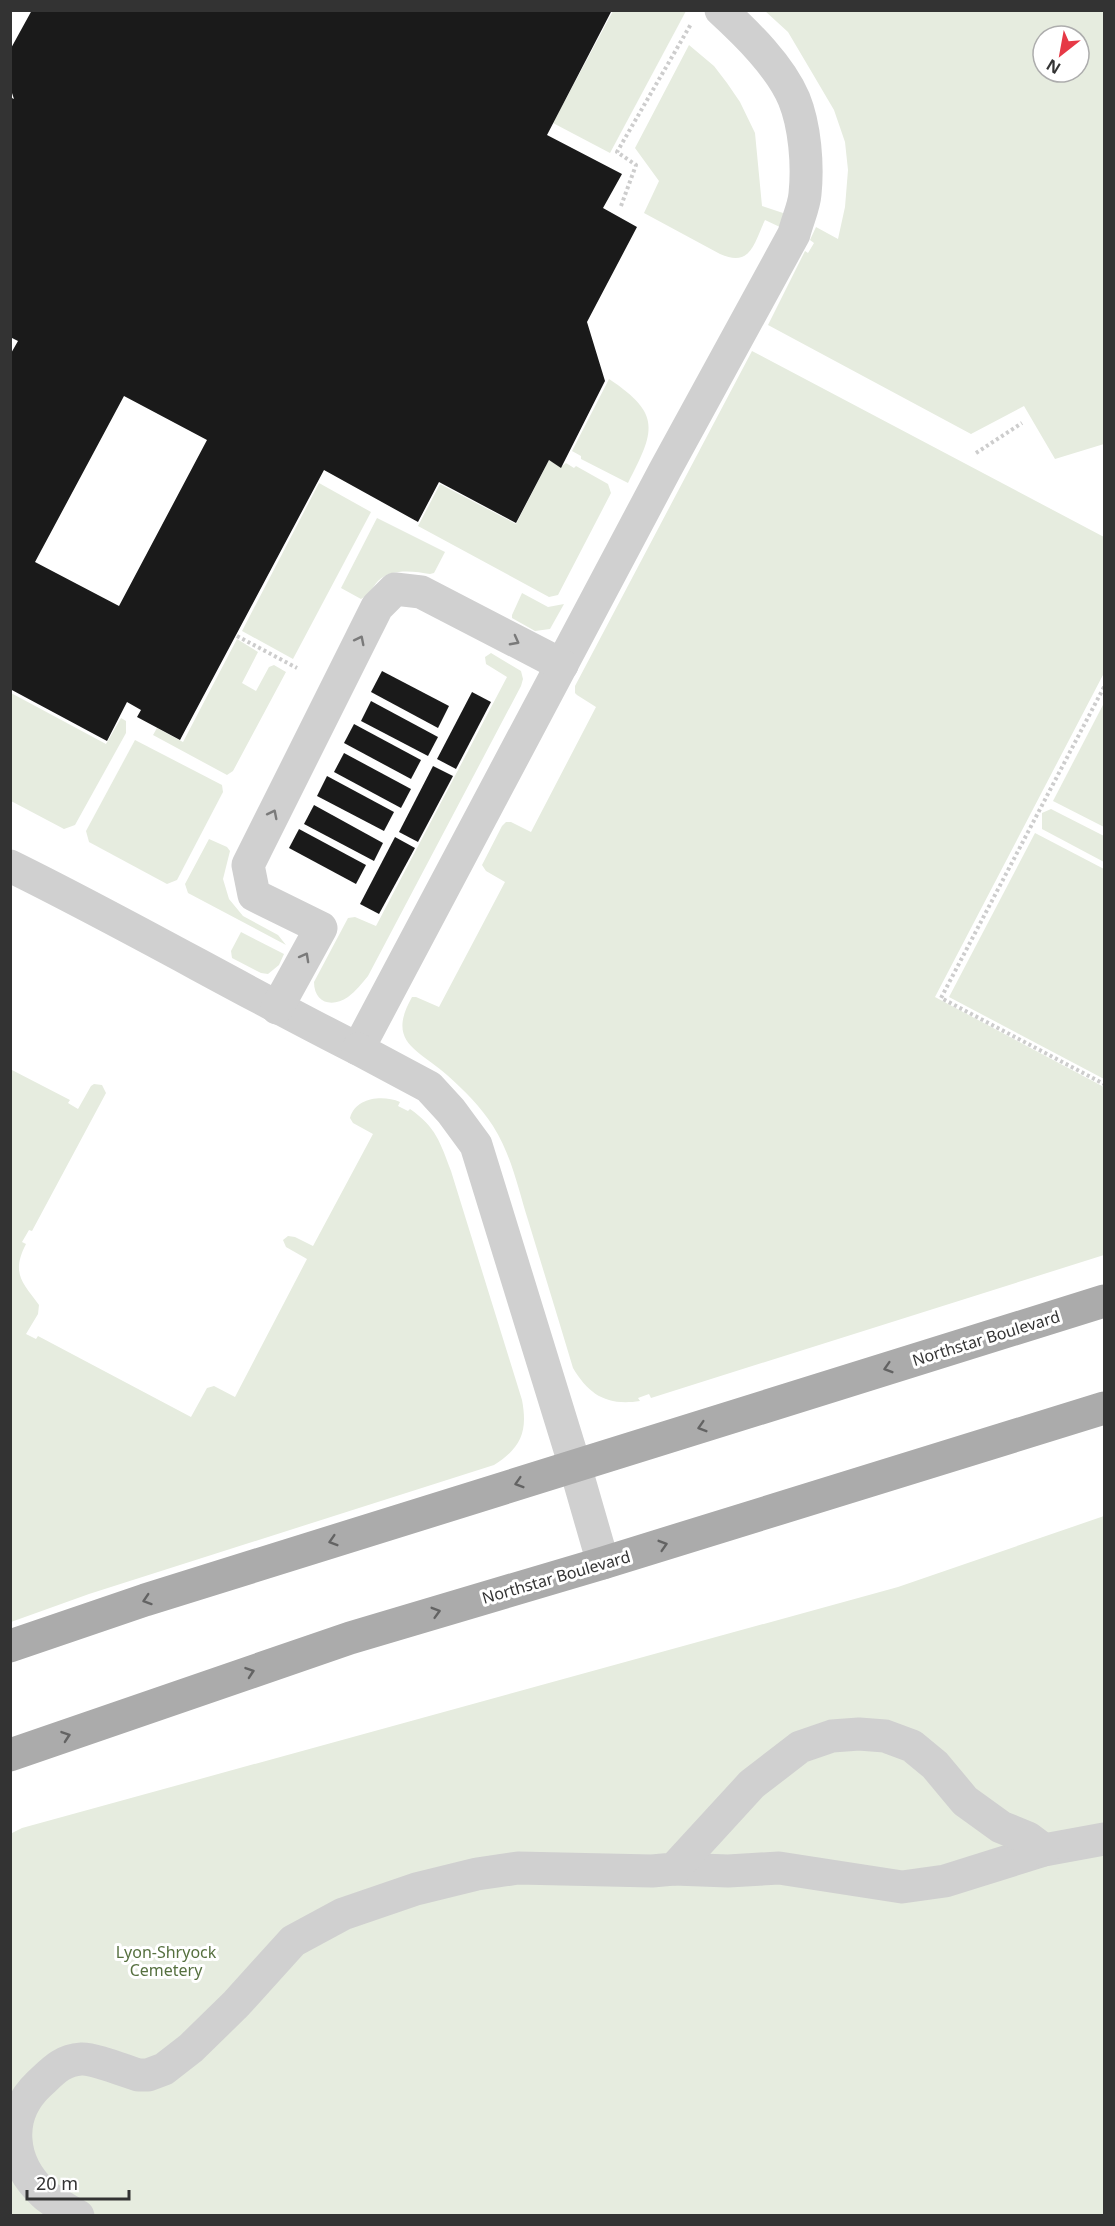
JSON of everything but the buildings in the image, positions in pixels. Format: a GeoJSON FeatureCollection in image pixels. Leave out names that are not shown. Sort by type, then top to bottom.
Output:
{"type":"FeatureCollection","features":[{"type":"Feature","properties":{"kind":"main road","name":"Northstar Boulevard"},"geometry":{"type":"LineString","coordinates":[[10,1646],[145,1600],[1104,1301]]}},
{"type":"Feature","properties":{"kind":"main road","name":"Northstar Boulevard"},"geometry":{"type":"LineString","coordinates":[[10,1755],[350,1638],[603,1563],[1104,1408]]}},
{"type":"Feature","properties":{"kind":"lane"},"geometry":{"type":"LineString","coordinates":[[358,1049],[665,470],[794,234],[805,195],[805,152],[794,98],[754,42],[707,16]]}},
{"type":"Feature","properties":{"kind":"lane"},"geometry":{"type":"LineString","coordinates":[[277,1008],[321,928],[254,894],[248,865],[377,607],[395,589],[421,592],[562,665]]}},
{"type":"Feature","properties":{"kind":"lane"},"geometry":{"type":"LineString","coordinates":[[10,866],[429,1087],[451,1111],[476,1145],[603,1563]]}},
{"type":"Feature","properties":{"kind":"lane"},"geometry":{"type":"LineString","coordinates":[[674,1869],[752,1784],[800,1747],[832,1736],[859,1734],[885,1736],[912,1746],[935,1765],[965,1801],[1001,1827],[1028,1838],[1044,1850]]}},
{"type":"Feature","properties":{"kind":"lane"},"geometry":{"type":"LineString","coordinates":[[78,2216],[44,2195],[25,2174],[16,2149],[16,2123],[26,2096],[61,2063],[82,2058],[138,2075],[148,2075],[164,2069],[191,2048],[221,2019],[293,1941],[343,1914],[416,1889],[477,1874],[518,1868],[728,1871],[779,1868],[902,1887],[945,1881],[1044,1850],[1104,1839]]}},
{"type":"Feature","properties":{"kind":"path"},"geometry":{"type":"LineString","coordinates":[[621,206],[636,165],[617,152],[707,16]]}},
{"type":"Feature","properties":{"kind":"path"},"geometry":{"type":"LineString","coordinates":[[976,453],[1022,423]]}},
{"type":"Feature","properties":{"kind":"path"},"geometry":{"type":"LineString","coordinates":[[237,636],[297,668]]}},
{"type":"Feature","properties":{"kind":"path"},"geometry":{"type":"LineString","coordinates":[[1104,687],[941,998],[1104,1084]]}},
{"type":"Feature","properties":{"kind":"green space"},"geometry":{"type":"Polygon","coordinates":[[[613,11],[686,11],[610,153],[553,123],[613,11]]]}},
{"type":"Feature","properties":{"kind":"green space"},"geometry":{"type":"Polygon","coordinates":[[[765,11],[1104,11],[1104,444],[1055,459],[1024,406],[971,434],[768,325],[805,251],[808,253],[814,243],[810,240],[816,227],[838,239],[845,207],[848,170],[845,142],[834,110],[788,32],[765,11]]]}},
{"type":"Feature","properties":{"kind":"green space"},"geometry":{"type":"Polygon","coordinates":[[[689,45],[714,66],[727,83],[740,102],[755,133],[762,206],[786,214],[782,228],[765,220],[750,251],[739,258],[730,258],[720,254],[644,213],[659,181],[635,148],[689,45]]]}},
{"type":"Feature","properties":{"kind":"green space"},"geometry":{"type":"Polygon","coordinates":[[[752,351],[1104,537],[1104,673],[935,997],[1104,1087],[1104,1255],[651,1398],[649,1394],[638,1398],[640,1401],[618,1402],[593,1392],[573,1368],[514,1172],[493,1126],[466,1093],[409,1044],[402,1025],[412,997],[439,1007],[505,882],[486,871],[482,865],[502,826],[506,822],[511,822],[531,832],[596,707],[575,693],[575,686],[752,351]]]}},
{"type":"Feature","properties":{"kind":"green space"},"geometry":{"type":"Polygon","coordinates":[[[609,379],[638,403],[645,414],[648,425],[644,450],[628,483],[581,459],[581,456],[572,451],[609,379]]]}},
{"type":"Feature","properties":{"kind":"green space"},"geometry":{"type":"Polygon","coordinates":[[[549,460],[561,467],[566,463],[574,468],[576,466],[608,484],[611,493],[558,595],[549,597],[418,526],[440,484],[516,524],[549,460]]]}},
{"type":"Feature","properties":{"kind":"green space"},"geometry":{"type":"Polygon","coordinates":[[[319,483],[371,512],[293,659],[242,631],[319,483]]]}},
{"type":"Feature","properties":{"kind":"green space"},"geometry":{"type":"Polygon","coordinates":[[[377,518],[445,552],[434,573],[396,572],[389,574],[378,581],[361,599],[341,588],[377,518]]]}},
{"type":"Feature","properties":{"kind":"green space"},"geometry":{"type":"Polygon","coordinates":[[[522,593],[548,607],[564,604],[550,629],[535,631],[512,618],[522,593]]]}},
{"type":"Feature","properties":{"kind":"green space"},"geometry":{"type":"Polygon","coordinates":[[[237,639],[258,652],[242,683],[256,691],[269,667],[274,665],[286,672],[233,771],[227,775],[153,735],[157,728],[183,742],[237,639]]]}},
{"type":"Feature","properties":{"kind":"green space"},"geometry":{"type":"Polygon","coordinates":[[[491,653],[521,671],[523,679],[521,686],[368,976],[348,997],[336,1002],[325,1002],[317,995],[314,982],[348,918],[355,917],[376,926],[507,677],[486,664],[485,657],[491,653]]]}},
{"type":"Feature","properties":{"kind":"green space"},"geometry":{"type":"Polygon","coordinates":[[[11,693],[106,744],[121,718],[126,721],[126,733],[75,825],[64,829],[11,801],[11,693]]]}},
{"type":"Feature","properties":{"kind":"green space"},"geometry":{"type":"Polygon","coordinates":[[[1104,703],[1104,827],[1053,801],[1104,703]]]}},
{"type":"Feature","properties":{"kind":"green space"},"geometry":{"type":"Polygon","coordinates":[[[135,740],[222,785],[223,792],[177,880],[167,884],[89,842],[86,831],[135,740]]]}},
{"type":"Feature","properties":{"kind":"green space"},"geometry":{"type":"Polygon","coordinates":[[[1051,809],[1104,836],[1104,862],[1042,829],[1042,813],[1051,809]]]}},
{"type":"Feature","properties":{"kind":"green space"},"geometry":{"type":"Polygon","coordinates":[[[1035,833],[1104,869],[1104,1079],[949,997],[1035,833]]]}},
{"type":"Feature","properties":{"kind":"green space"},"geometry":{"type":"Polygon","coordinates":[[[209,839],[227,847],[230,851],[223,879],[229,899],[243,916],[278,935],[286,945],[188,893],[185,884],[209,839]]]}},
{"type":"Feature","properties":{"kind":"green space"},"geometry":{"type":"Polygon","coordinates":[[[241,932],[284,954],[279,965],[268,974],[261,973],[232,958],[231,951],[241,932]]]}},
{"type":"Feature","properties":{"kind":"green space"},"geometry":{"type":"Polygon","coordinates":[[[10,1069],[70,1100],[68,1103],[78,1109],[94,1084],[102,1085],[106,1093],[32,1231],[29,1230],[22,1242],[26,1244],[19,1263],[20,1277],[39,1305],[38,1314],[26,1334],[36,1339],[38,1336],[191,1417],[207,1388],[214,1386],[235,1397],[307,1259],[286,1247],[283,1240],[288,1236],[295,1237],[313,1246],[373,1134],[353,1123],[350,1118],[353,1111],[364,1102],[378,1098],[400,1102],[398,1106],[408,1111],[410,1109],[426,1122],[444,1152],[522,1400],[523,1430],[511,1452],[494,1465],[89,1594],[11,1622],[10,1069]]]}},
{"type":"Feature","properties":{"kind":"green space","name":"Lyon-Shryock Cemetery"},"geometry":{"type":"Polygon","coordinates":[[[1104,1516],[1104,2215],[11,2215],[10,1834],[22,1828],[898,1587],[1104,1516]]]}}]}
